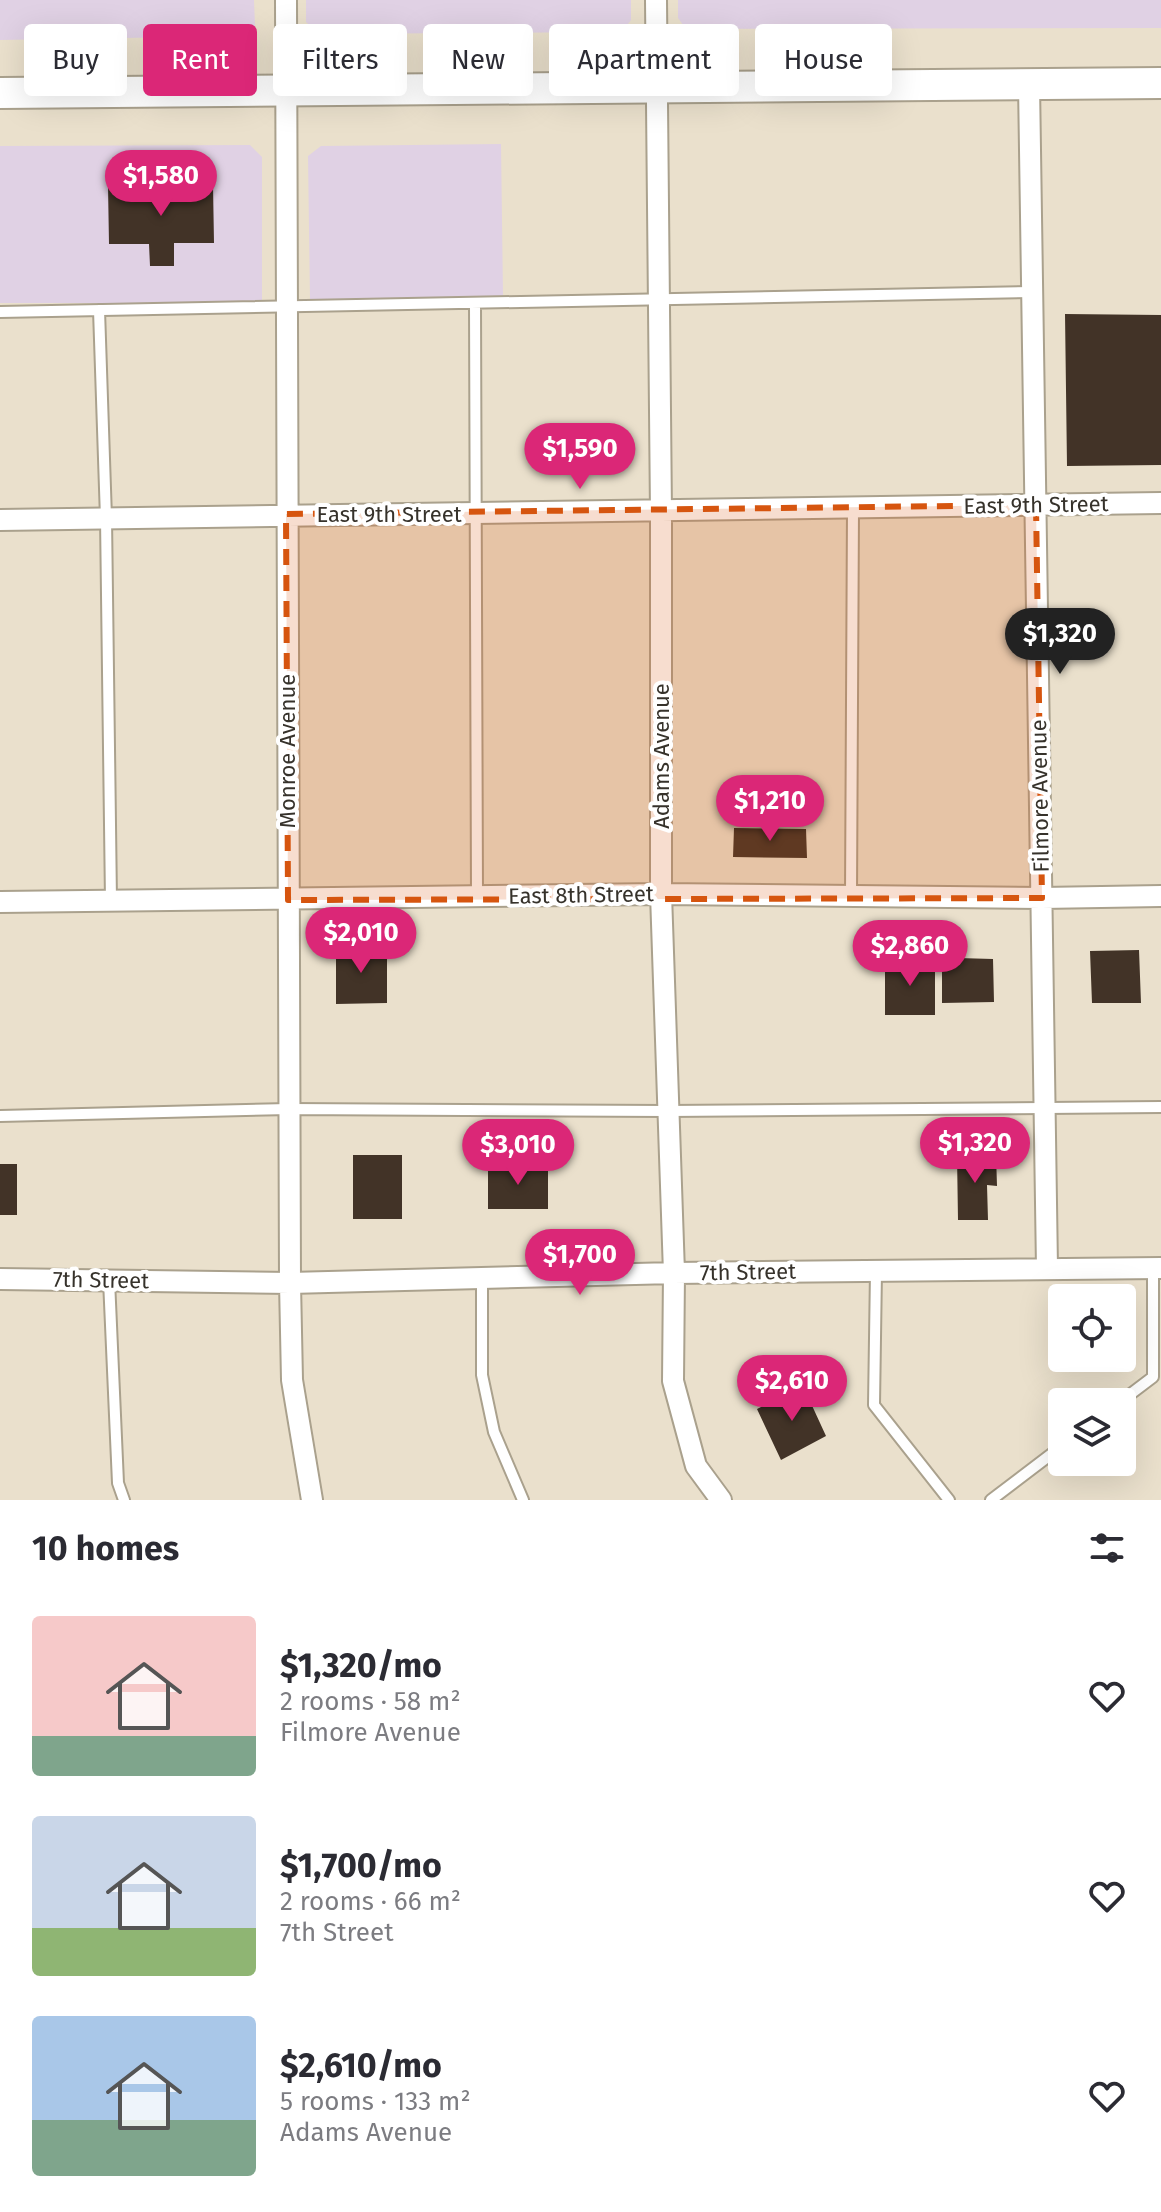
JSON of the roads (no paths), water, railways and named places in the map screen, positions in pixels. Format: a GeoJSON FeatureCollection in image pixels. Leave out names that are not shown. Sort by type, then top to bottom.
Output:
{"type":"FeatureCollection","features":[{"type":"Feature","properties":{"kind":"main road"},"geometry":{"type":"LineString","coordinates":[[739,86],[1161,83]]}},
{"type":"Feature","properties":{"kind":"main road"},"geometry":{"type":"LineString","coordinates":[[407,89],[549,88]]}},
{"type":"Feature","properties":{"kind":"main road"},"geometry":{"type":"LineString","coordinates":[[0,93],[273,90]]}},
{"type":"Feature","properties":{"kind":"street","name":"Monroe Avenue"},"geometry":{"type":"LineString","coordinates":[[286,0],[286,24]]}},
{"type":"Feature","properties":{"kind":"street","name":"Adams Avenue"},"geometry":{"type":"LineString","coordinates":[[656,0],[656,24]]}},
{"type":"Feature","properties":{"kind":"street","name":"Filmore Avenue"},"geometry":{"type":"LineString","coordinates":[[1029,84],[1047,1268]]}},
{"type":"Feature","properties":{"kind":"street","name":"Monroe Avenue"},"geometry":{"type":"LineString","coordinates":[[287,96],[290,1283],[292,1380],[312,1500]]}},
{"type":"Feature","properties":{"kind":"street","name":"Adams Avenue"},"geometry":{"type":"LineString","coordinates":[[656,96],[661,894],[674,1273],[673,1381],[696,1466],[721,1500]]}},
{"type":"Feature","properties":{"kind":"street","name":"East 9th Street"},"geometry":{"type":"LineString","coordinates":[[0,520],[286,514],[661,513],[1161,503]]}},
{"type":"Feature","properties":{"kind":"street","name":"East 8th Street"},"geometry":{"type":"LineString","coordinates":[[0,902],[661,894],[1042,898],[1161,896]]}},
{"type":"Feature","properties":{"kind":"street","name":"7th Street"},"geometry":{"type":"LineString","coordinates":[[0,1279],[290,1283],[674,1273],[1157,1268]]}},
{"type":"Feature","properties":{"kind":"lane"},"geometry":{"type":"LineString","coordinates":[[0,312],[1032,292]]}},
{"type":"Feature","properties":{"kind":"lane"},"geometry":{"type":"LineString","coordinates":[[475,305],[477,896]]}},
{"type":"Feature","properties":{"kind":"lane"},"geometry":{"type":"LineString","coordinates":[[99,310],[106,518],[111,901]]}},
{"type":"Feature","properties":{"kind":"lane"},"geometry":{"type":"LineString","coordinates":[[851,896],[853,509]]}},
{"type":"Feature","properties":{"kind":"lane"},"geometry":{"type":"LineString","coordinates":[[0,1116],[289,1109],[668,1111],[1161,1107]]}},
{"type":"Feature","properties":{"kind":"lane"},"geometry":{"type":"LineString","coordinates":[[1136,1390],[1153,1377],[1157,1268]]}},
{"type":"Feature","properties":{"kind":"lane"},"geometry":{"type":"LineString","coordinates":[[876,1271],[874,1405],[949,1500]]}},
{"type":"Feature","properties":{"kind":"lane"},"geometry":{"type":"LineString","coordinates":[[482,1278],[482,1375],[494,1432],[523,1500]]}},
{"type":"Feature","properties":{"kind":"lane"},"geometry":{"type":"LineString","coordinates":[[109,1280],[118,1483],[124,1500]]}},
{"type":"Feature","properties":{"kind":"lane"},"geometry":{"type":"LineString","coordinates":[[991,1500],[1048,1457]]}}]}
